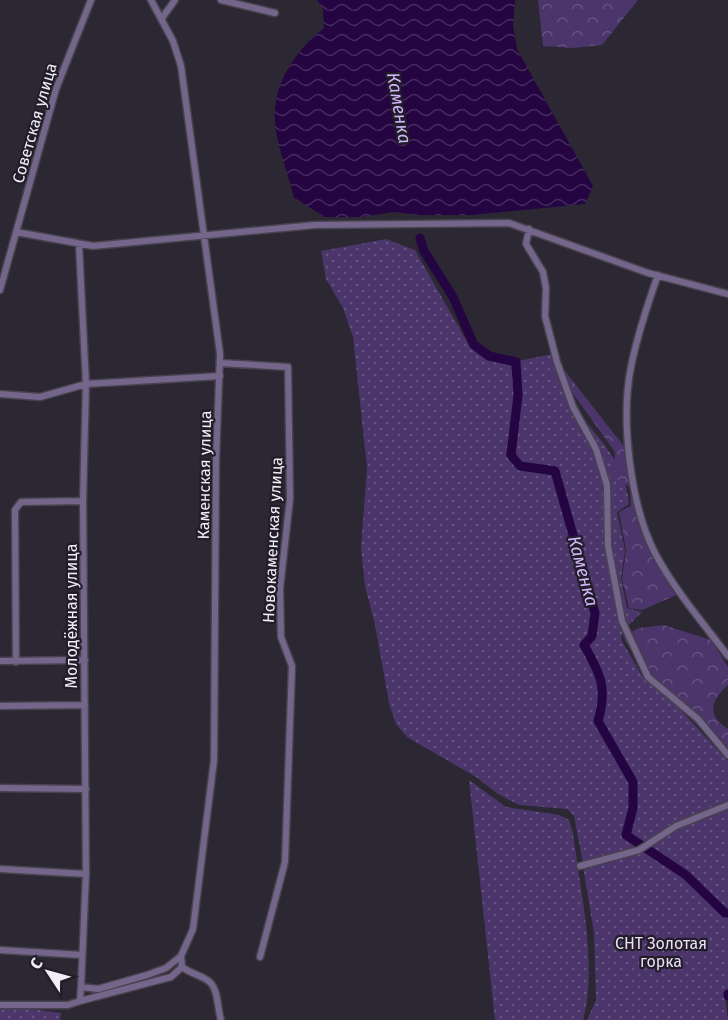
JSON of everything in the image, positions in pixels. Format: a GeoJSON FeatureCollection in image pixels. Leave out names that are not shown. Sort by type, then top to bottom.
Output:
{"type":"FeatureCollection","features":[{"type":"Feature","properties":{"kind":"street","name":"Советская улица"},"geometry":{"type":"LineString","coordinates":[[0,290],[56,88],[91,0]]}},
{"type":"Feature","properties":{"kind":"street","name":"Каменская улица"},"geometry":{"type":"LineString","coordinates":[[151,0],[162,18],[181,66],[220,363],[214,760],[192,929],[181,956]]}},
{"type":"Feature","properties":{"kind":"street"},"geometry":{"type":"LineString","coordinates":[[162,18],[175,0]]}},
{"type":"Feature","properties":{"kind":"street"},"geometry":{"type":"LineString","coordinates":[[221,0],[274,13]]}},
{"type":"Feature","properties":{"kind":"street"},"geometry":{"type":"LineString","coordinates":[[16,232],[80,245],[131,244],[315,225],[509,223],[658,275],[728,294]]}},
{"type":"Feature","properties":{"kind":"street"},"geometry":{"type":"LineString","coordinates":[[529,230],[526,244],[543,272],[546,288],[545,316],[549,338],[573,407],[596,449],[607,485],[608,546],[622,621],[648,677],[698,719],[728,755]]}},
{"type":"Feature","properties":{"kind":"street","name":"Молодёжная улица"},"geometry":{"type":"LineString","coordinates":[[80,245],[86,384],[83,501],[86,874],[80,1000]]}},
{"type":"Feature","properties":{"kind":"street"},"geometry":{"type":"LineString","coordinates":[[658,275],[642,319],[630,370],[627,433],[633,479],[643,525],[657,556],[728,656]]}},
{"type":"Feature","properties":{"kind":"street","name":"Новокаменская улица"},"geometry":{"type":"LineString","coordinates":[[220,363],[288,367],[290,498],[280,589],[281,637],[292,666],[285,862],[260,957]]}},
{"type":"Feature","properties":{"kind":"street"},"geometry":{"type":"LineString","coordinates":[[0,394],[40,397],[86,384],[220,376]]}},
{"type":"Feature","properties":{"kind":"street"},"geometry":{"type":"LineString","coordinates":[[16,662],[15,510],[21,502],[83,501]]}},
{"type":"Feature","properties":{"kind":"street"},"geometry":{"type":"LineString","coordinates":[[0,661],[86,660]]}},
{"type":"Feature","properties":{"kind":"street"},"geometry":{"type":"LineString","coordinates":[[0,706],[85,705]]}},
{"type":"Feature","properties":{"kind":"street"},"geometry":{"type":"LineString","coordinates":[[0,788],[86,789]]}},
{"type":"Feature","properties":{"kind":"street"},"geometry":{"type":"LineString","coordinates":[[580,866],[639,850],[676,826],[728,806]]}},
{"type":"Feature","properties":{"kind":"street"},"geometry":{"type":"LineString","coordinates":[[0,869],[86,874]]}},
{"type":"Feature","properties":{"kind":"street"},"geometry":{"type":"LineString","coordinates":[[0,950],[82,955]]}},
{"type":"Feature","properties":{"kind":"street"},"geometry":{"type":"LineString","coordinates":[[181,956],[182,967],[194,976],[207,980],[214,987],[221,1020]]}},
{"type":"Feature","properties":{"kind":"street"},"geometry":{"type":"LineString","coordinates":[[81,987],[98,989],[147,975],[166,968],[181,956]]}},
{"type":"Feature","properties":{"kind":"street"},"geometry":{"type":"LineString","coordinates":[[0,1005],[68,1005],[171,977],[182,967]]}},
{"type":"Feature","properties":{"kind":"green space"},"geometry":{"type":"Polygon","coordinates":[[[538,0],[638,0],[602,45],[573,48],[543,46],[538,0]]]}},
{"type":"Feature","properties":{"kind":"green space"},"geometry":{"type":"Polygon","coordinates":[[[386,239],[415,250],[470,347],[488,360],[511,365],[515,395],[506,455],[519,469],[553,473],[593,612],[589,634],[581,645],[596,673],[601,690],[596,721],[632,782],[631,808],[624,835],[637,845],[629,850],[583,863],[574,816],[567,809],[519,805],[407,737],[396,724],[389,703],[375,625],[365,586],[361,547],[367,468],[353,337],[343,308],[326,279],[321,251],[386,239]]]}},
{"type":"Feature","properties":{"kind":"green space"},"geometry":{"type":"Polygon","coordinates":[[[553,354],[563,390],[613,457],[626,487],[629,504],[617,512],[625,550],[621,578],[627,608],[642,612],[623,631],[621,639],[642,676],[677,706],[728,761],[728,911],[687,874],[627,835],[634,809],[636,781],[601,721],[605,699],[604,682],[586,646],[594,637],[598,614],[557,470],[546,465],[522,463],[514,453],[521,393],[518,361],[553,354]]]}},
{"type":"Feature","properties":{"kind":"green space"},"geometry":{"type":"Polygon","coordinates":[[[556,365],[565,371],[626,449],[638,522],[657,561],[679,594],[642,610],[629,608],[622,579],[626,550],[619,512],[631,506],[630,487],[614,477],[615,452],[564,381],[553,387],[549,371],[551,366],[556,365]]]}},
{"type":"Feature","properties":{"kind":"green space"},"geometry":{"type":"Polygon","coordinates":[[[664,625],[711,640],[728,667],[728,685],[718,696],[713,707],[716,718],[728,729],[728,748],[708,724],[644,673],[623,636],[639,628],[664,625]]]}},
{"type":"Feature","properties":{"kind":"green space"},"geometry":{"type":"Polygon","coordinates":[[[469,780],[506,807],[559,815],[569,820],[573,833],[588,952],[589,976],[583,1020],[495,1020],[469,780]]]}},
{"type":"Feature","properties":{"kind":"green space","name":"СНТ Золотая горка"},"geometry":{"type":"Polygon","coordinates":[[[645,852],[684,877],[724,914],[728,913],[728,990],[725,996],[728,1020],[587,1020],[596,1000],[594,933],[583,867],[645,852]]]}},
{"type":"Feature","properties":{"kind":"green space"},"geometry":{"type":"Polygon","coordinates":[[[0,1005],[61,1013],[60,1020],[0,1020],[0,1005]]]}},
{"type":"Feature","properties":{"kind":"water"},"geometry":{"type":"Polygon","coordinates":[[[317,0],[515,0],[513,25],[517,49],[593,186],[585,204],[472,215],[418,215],[394,212],[360,217],[325,217],[294,198],[278,140],[275,108],[282,81],[295,57],[324,28],[323,9],[317,0]]]}},
{"type":"Feature","properties":{"kind":"waterway","name":"Каменка"},"geometry":{"type":"LineString","coordinates":[[420,238],[424,251],[453,297],[474,345],[489,356],[516,362],[518,395],[511,455],[520,466],[555,471],[595,613],[592,636],[584,645],[601,681],[602,699],[598,721],[633,782],[633,808],[626,835],[686,875],[725,913],[728,913]]}}]}
